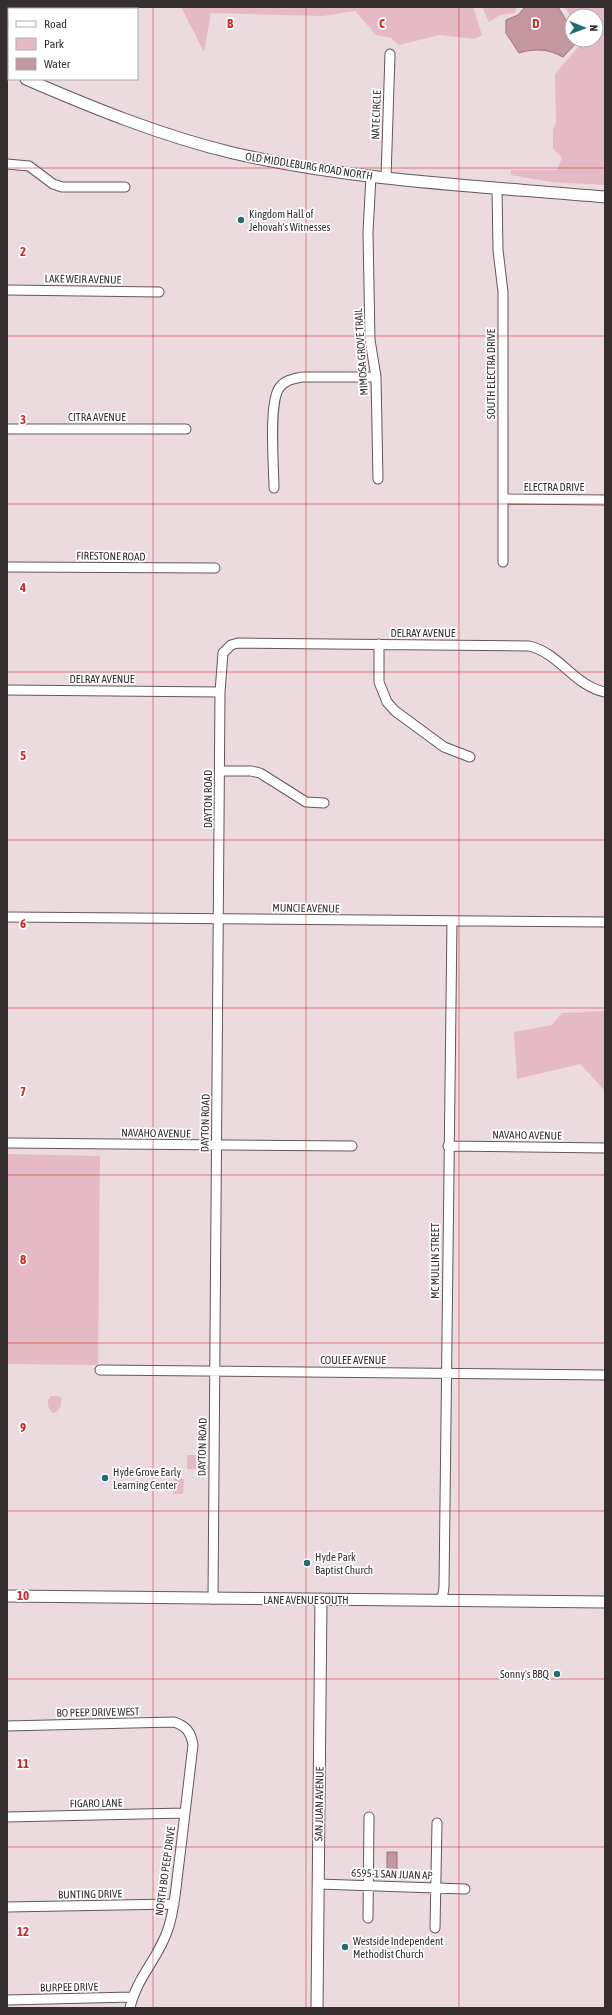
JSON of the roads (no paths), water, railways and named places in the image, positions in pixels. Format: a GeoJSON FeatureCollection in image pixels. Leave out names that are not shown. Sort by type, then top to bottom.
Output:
{"type":"FeatureCollection","features":[{"type":"Feature","properties":{"kind":"main road","name":"OLD MIDDLEBURG ROAD NORTH"},"geometry":{"type":"LineString","coordinates":[[28,80],[109,115],[203,145],[301,166],[386,178],[605,197]]}},
{"type":"Feature","properties":{"kind":"main road","name":"LANE AVENUE SOUTH"},"geometry":{"type":"LineString","coordinates":[[7,1596],[605,1602]]}},
{"type":"Feature","properties":{"kind":"main road","name":"SAN JUAN AVENUE"},"geometry":{"type":"LineString","coordinates":[[317,2008],[321,1599]]}},
{"type":"Feature","properties":{"kind":"street","name":"NATE CIRCLE"},"geometry":{"type":"LineString","coordinates":[[386,178],[390,54]]}},
{"type":"Feature","properties":{"kind":"street"},"geometry":{"type":"LineString","coordinates":[[7,164],[29,166],[47,180],[62,186],[125,188]]}},
{"type":"Feature","properties":{"kind":"street","name":"MIMOSA GROVE TRAIL"},"geometry":{"type":"LineString","coordinates":[[371,176],[368,220],[370,332],[376,377],[378,479]]}},
{"type":"Feature","properties":{"kind":"street","name":"SOUTH ELECTRA DRIVE"},"geometry":{"type":"LineString","coordinates":[[497,188],[498,250],[503,292],[503,562]]}},
{"type":"Feature","properties":{"kind":"street","name":"LAKE WEIR AVENUE"},"geometry":{"type":"LineString","coordinates":[[7,290],[159,292]]}},
{"type":"Feature","properties":{"kind":"street"},"geometry":{"type":"LineString","coordinates":[[274,488],[273,402],[279,388],[291,379],[302,377],[376,377]]}},
{"type":"Feature","properties":{"kind":"street","name":"CITRA AVENUE"},"geometry":{"type":"LineString","coordinates":[[7,429],[186,429]]}},
{"type":"Feature","properties":{"kind":"street","name":"ELECTRA DRIVE"},"geometry":{"type":"LineString","coordinates":[[503,499],[605,500]]}},
{"type":"Feature","properties":{"kind":"street","name":"FIRESTONE ROAD"},"geometry":{"type":"LineString","coordinates":[[7,567],[215,568]]}},
{"type":"Feature","properties":{"kind":"street","name":"DELRAY AVENUE"},"geometry":{"type":"LineString","coordinates":[[227,648],[238,643],[515,645],[534,647],[546,651],[584,684],[605,692]]}},
{"type":"Feature","properties":{"kind":"street"},"geometry":{"type":"LineString","coordinates":[[379,644],[379,682],[387,702],[395,710],[444,747],[470,757]]}},
{"type":"Feature","properties":{"kind":"street","name":"DAYTON ROAD"},"geometry":{"type":"LineString","coordinates":[[212,1598],[220,692],[222,660],[227,648]]}},
{"type":"Feature","properties":{"kind":"street","name":"DELRAY AVENUE"},"geometry":{"type":"LineString","coordinates":[[7,690],[220,692]]}},
{"type":"Feature","properties":{"kind":"street"},"geometry":{"type":"LineString","coordinates":[[220,771],[251,771],[260,773],[306,802],[324,804]]}},
{"type":"Feature","properties":{"kind":"street","name":"MUNCIE AVENUE"},"geometry":{"type":"LineString","coordinates":[[7,917],[605,922]]}},
{"type":"Feature","properties":{"kind":"street","name":"MC MULLIN STREET"},"geometry":{"type":"LineString","coordinates":[[442,1600],[444,1587],[448,1146],[452,921]]}},
{"type":"Feature","properties":{"kind":"street","name":"NAVAHO AVENUE"},"geometry":{"type":"LineString","coordinates":[[7,1144],[352,1146]]}},
{"type":"Feature","properties":{"kind":"street","name":"NAVAHO AVENUE"},"geometry":{"type":"LineString","coordinates":[[448,1146],[605,1148]]}},
{"type":"Feature","properties":{"kind":"street","name":"COULEE AVENUE"},"geometry":{"type":"LineString","coordinates":[[100,1370],[605,1375]]}},
{"type":"Feature","properties":{"kind":"street","name":"BO PEEP DRIVE WEST"},"geometry":{"type":"LineString","coordinates":[[7,1726],[174,1722],[182,1724],[188,1729]]}},
{"type":"Feature","properties":{"kind":"street","name":"NORTH BO PEEP DRIVE"},"geometry":{"type":"LineString","coordinates":[[130,2008],[132,1998],[140,1980],[161,1946],[168,1929],[174,1904],[193,1746],[192,1736],[188,1729]]}},
{"type":"Feature","properties":{"kind":"street","name":"FIGARO LANE"},"geometry":{"type":"LineString","coordinates":[[7,1817],[185,1813]]}},
{"type":"Feature","properties":{"kind":"street"},"geometry":{"type":"LineString","coordinates":[[368,1918],[370,1886],[369,1817]]}},
{"type":"Feature","properties":{"kind":"street"},"geometry":{"type":"LineString","coordinates":[[435,1928],[437,1823]]}},
{"type":"Feature","properties":{"kind":"street","name":"6595-1 SAN JUAN AP"},"geometry":{"type":"LineString","coordinates":[[318,1884],[465,1889]]}},
{"type":"Feature","properties":{"kind":"street","name":"BUNTING DRIVE"},"geometry":{"type":"LineString","coordinates":[[7,1907],[174,1904]]}},
{"type":"Feature","properties":{"kind":"street","name":"BURPEE DRIVE"},"geometry":{"type":"LineString","coordinates":[[7,2000],[132,1998]]}},
{"type":"Feature","properties":{"kind":"water"},"geometry":{"type":"Polygon","coordinates":[[[525,7],[558,7],[564,17],[564,48],[571,48],[563,57],[552,52],[542,50],[531,50],[519,53],[506,33],[506,20],[518,15],[525,7]]]}},
{"type":"Feature","properties":{"kind":"water"},"geometry":{"type":"Polygon","coordinates":[[[387,1852],[397,1852],[397,1871],[387,1870],[387,1852]]]}},
{"type":"Feature","properties":{"kind":"place","name":"Kingdom Hall of Jehovah's Witnesses"},"geometry":{"type":"Point","coordinates":[241,220]}},
{"type":"Feature","properties":{"kind":"place","name":"Hyde Grove Early Learning Center"},"geometry":{"type":"Point","coordinates":[105,1478]}},
{"type":"Feature","properties":{"kind":"place","name":"Hyde Park Baptist Church"},"geometry":{"type":"Point","coordinates":[307,1563]}},
{"type":"Feature","properties":{"kind":"place","name":"Sonny's BBQ"},"geometry":{"type":"Point","coordinates":[557,1674]}},
{"type":"Feature","properties":{"kind":"place","name":"Westside Independent Methodist Church"},"geometry":{"type":"Point","coordinates":[345,1947]}}]}
